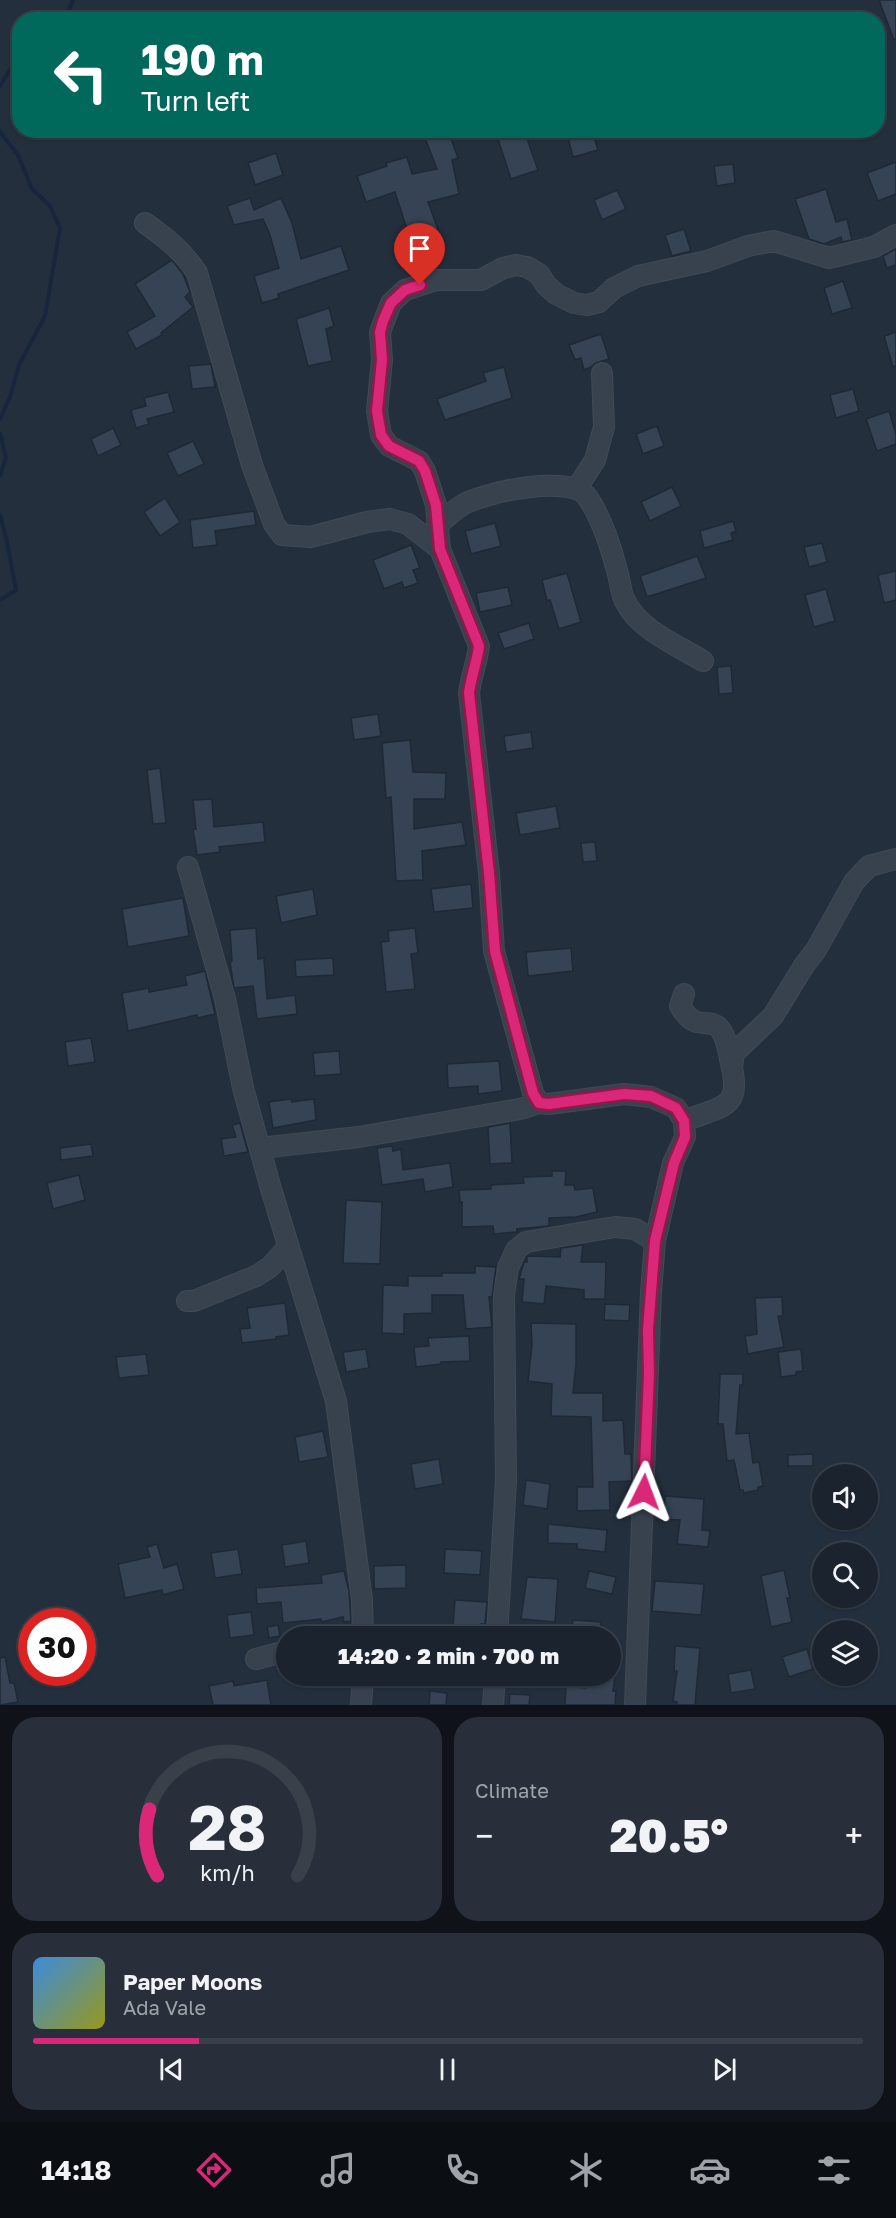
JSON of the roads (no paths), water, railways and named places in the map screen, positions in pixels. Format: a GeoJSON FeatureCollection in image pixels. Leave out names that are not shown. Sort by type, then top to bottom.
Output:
{"type":"FeatureCollection","features":[{"type":"Feature","properties":{"kind":"street"},"geometry":{"type":"LineString","coordinates":[[145,224],[171,242],[188,258],[197,273],[252,465],[274,524],[282,535],[311,537],[367,522],[390,519],[408,524],[440,549]]}},
{"type":"Feature","properties":{"kind":"street"},"geometry":{"type":"LineString","coordinates":[[539,1103],[533,1093],[495,951],[489,873],[469,693],[471,674],[479,646],[440,549],[436,505],[425,471],[419,461],[389,446],[381,435],[377,411],[382,360],[380,332],[391,303],[405,290],[436,280],[482,280],[503,268],[516,265],[528,267],[539,274],[556,294],[574,303],[587,305],[599,302],[614,288],[638,276],[707,261],[748,246],[774,241],[829,258],[874,247],[896,235]]}},
{"type":"Feature","properties":{"kind":"street"},"geometry":{"type":"LineString","coordinates":[[577,488],[595,460],[604,427],[602,373]]}},
{"type":"Feature","properties":{"kind":"street"},"geometry":{"type":"LineString","coordinates":[[437,525],[465,504],[498,492],[541,486],[577,488],[587,496],[608,539],[624,599],[634,615],[651,630],[703,661]]}},
{"type":"Feature","properties":{"kind":"street"},"geometry":{"type":"LineString","coordinates":[[732,1068],[734,1053],[773,1016],[804,964],[816,950],[854,882],[869,866],[896,859]]}},
{"type":"Feature","properties":{"kind":"street"},"geometry":{"type":"LineString","coordinates":[[188,867],[225,999],[243,1088],[288,1247],[336,1401],[362,1600],[363,1626]]}},
{"type":"Feature","properties":{"kind":"street"},"geometry":{"type":"LineString","coordinates":[[684,994],[680,1006],[686,1014],[695,1022],[710,1023],[719,1028],[726,1041],[734,1077],[732,1100],[726,1106],[684,1121]]}},
{"type":"Feature","properties":{"kind":"street"},"geometry":{"type":"LineString","coordinates":[[260,1148],[360,1137],[520,1109],[539,1103],[549,1104],[624,1094],[651,1096],[676,1108],[684,1121],[685,1137],[674,1163],[655,1241],[648,1330],[649,1374],[634,1705]]}},
{"type":"Feature","properties":{"kind":"street"},"geometry":{"type":"LineString","coordinates":[[498,1626],[506,1480],[504,1294],[508,1268],[516,1250],[526,1242],[573,1233],[615,1227],[634,1229],[655,1241]]}},
{"type":"Feature","properties":{"kind":"street"},"geometry":{"type":"LineString","coordinates":[[187,1301],[194,1301],[256,1276],[270,1267],[288,1247]]}},
{"type":"Feature","properties":{"kind":"street"},"geometry":{"type":"LineString","coordinates":[[256,1659],[276,1654]]}},
{"type":"Feature","properties":{"kind":"street"},"geometry":{"type":"LineString","coordinates":[[361,1705],[362,1686]]}},
{"type":"Feature","properties":{"kind":"street"},"geometry":{"type":"LineString","coordinates":[[493,1705],[494,1686]]}},
{"type":"Feature","properties":{"kind":"waterway"},"geometry":{"type":"LineString","coordinates":[[68,12],[73,0]]}},
{"type":"Feature","properties":{"kind":"waterway"},"geometry":{"type":"LineString","coordinates":[[0,86],[12,66]]}},
{"type":"Feature","properties":{"kind":"waterway"},"geometry":{"type":"LineString","coordinates":[[0,132],[18,155],[32,189],[50,206],[60,228],[45,316],[19,365],[10,397],[0,419]]}},
{"type":"Feature","properties":{"kind":"waterway"},"geometry":{"type":"LineString","coordinates":[[0,434],[6,457],[0,476]]}},
{"type":"Feature","properties":{"kind":"waterway"},"geometry":{"type":"LineString","coordinates":[[0,515],[16,590],[0,600]]}}]}
